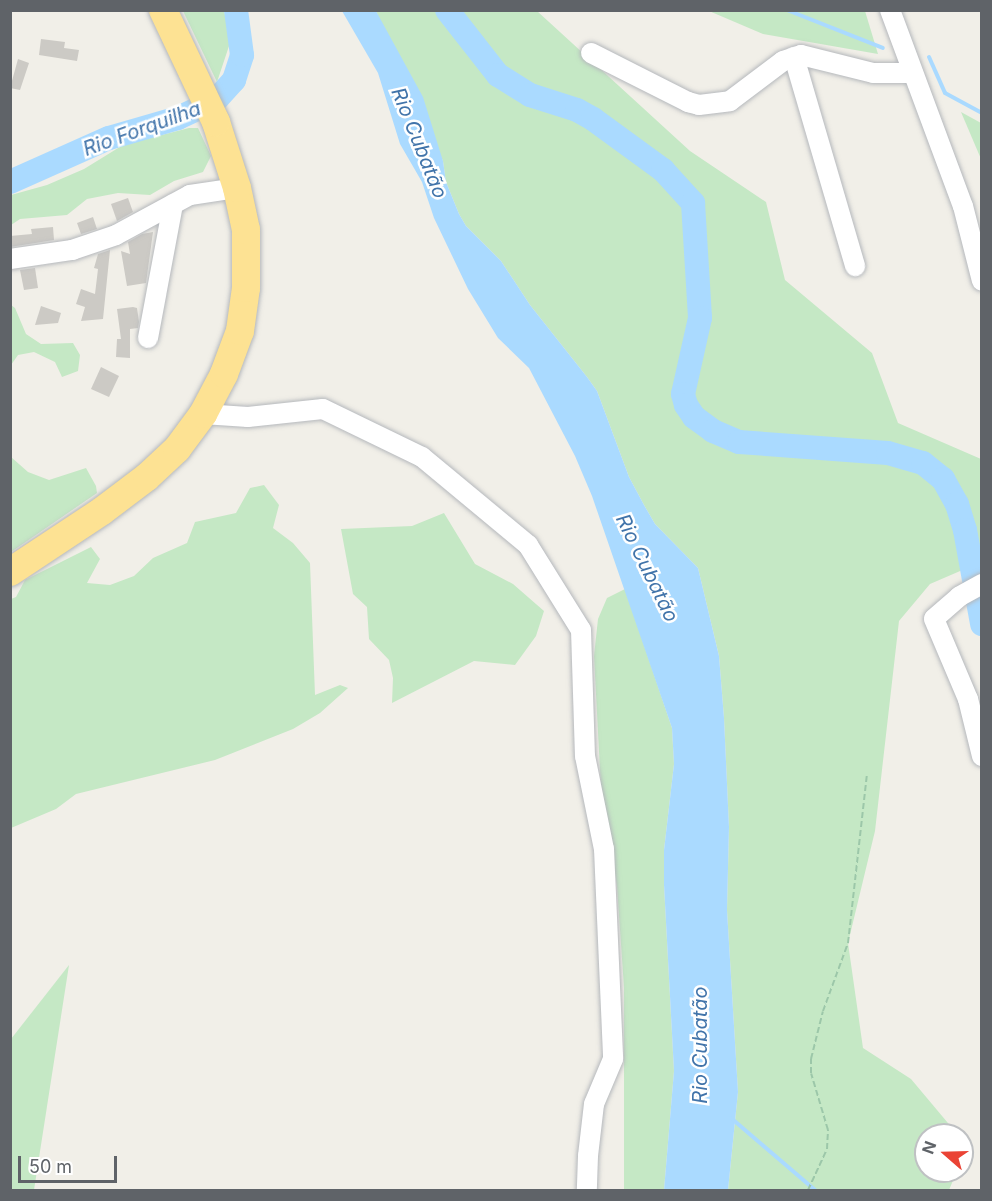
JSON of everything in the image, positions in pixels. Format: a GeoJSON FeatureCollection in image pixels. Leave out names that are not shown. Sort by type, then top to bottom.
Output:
{"type":"FeatureCollection","features":[{"type":"Feature","properties":{"kind":"highway"},"geometry":{"type":"LineString","coordinates":[[10,572],[102,511],[147,477],[177,448],[203,414],[224,374],[240,332],[246,288],[246,231],[234,175],[216,122],[163,10]]}},
{"type":"Feature","properties":{"kind":"street"},"geometry":{"type":"LineString","coordinates":[[890,10],[963,206],[981,281]]}},
{"type":"Feature","properties":{"kind":"street"},"geometry":{"type":"LineString","coordinates":[[591,53],[688,102],[699,105],[730,101],[774,67],[794,57],[811,56],[873,73],[913,73]]}},
{"type":"Feature","properties":{"kind":"street"},"geometry":{"type":"LineString","coordinates":[[794,57],[855,266]]}},
{"type":"Feature","properties":{"kind":"street"},"geometry":{"type":"LineString","coordinates":[[10,259],[72,250],[96,242],[234,175]]}},
{"type":"Feature","properties":{"kind":"street"},"geometry":{"type":"LineString","coordinates":[[148,338],[173,204]]}},
{"type":"Feature","properties":{"kind":"street"},"geometry":{"type":"LineString","coordinates":[[203,414],[248,417],[323,409],[422,457],[528,545],[581,630],[585,756],[604,849],[613,1059],[594,1104],[588,1156],[587,1191]]}},
{"type":"Feature","properties":{"kind":"street"},"geometry":{"type":"LineString","coordinates":[[981,584],[959,597],[934,619],[974,717],[981,756]]}},
{"type":"Feature","properties":{"kind":"path"},"geometry":{"type":"LineString","coordinates":[[808,1191],[827,1149],[828,1130],[811,1073],[811,1059],[823,1011],[848,943],[867,774]]}},
{"type":"Feature","properties":{"kind":"green space"},"geometry":{"type":"Polygon","coordinates":[[[183,11],[224,11],[231,40],[217,82],[183,11]]]}},
{"type":"Feature","properties":{"kind":"green space"},"geometry":{"type":"Polygon","coordinates":[[[376,11],[537,11],[690,151],[766,202],[785,280],[872,353],[898,423],[981,459],[981,562],[930,584],[899,621],[875,831],[848,943],[863,1048],[911,1079],[948,1123],[914,1123],[914,1183],[952,1183],[949,1190],[728,1190],[738,1092],[727,910],[729,827],[724,718],[719,656],[698,568],[655,524],[644,505],[629,477],[597,391],[530,305],[501,261],[466,226],[446,182],[443,161],[376,11]]]}},
{"type":"Feature","properties":{"kind":"green space"},"geometry":{"type":"Polygon","coordinates":[[[709,11],[865,11],[878,54],[763,34],[709,11]]]}},
{"type":"Feature","properties":{"kind":"green space"},"geometry":{"type":"Polygon","coordinates":[[[961,112],[981,123],[981,159],[961,112]]]}},
{"type":"Feature","properties":{"kind":"green space"},"geometry":{"type":"Polygon","coordinates":[[[189,128],[198,128],[211,156],[203,172],[174,181],[150,195],[118,193],[87,199],[67,215],[20,219],[11,225],[11,195],[47,185],[84,169],[123,145],[189,128]]]}},
{"type":"Feature","properties":{"kind":"green space"},"geometry":{"type":"Polygon","coordinates":[[[11,305],[15,308],[26,334],[41,344],[73,343],[80,355],[78,371],[62,377],[55,362],[34,352],[18,355],[11,365],[11,305]]]}},
{"type":"Feature","properties":{"kind":"green space"},"geometry":{"type":"Polygon","coordinates":[[[11,457],[28,472],[49,480],[86,468],[96,486],[97,493],[11,552],[11,457]]]}},
{"type":"Feature","properties":{"kind":"green space"},"geometry":{"type":"Polygon","coordinates":[[[264,485],[279,505],[273,528],[293,543],[310,563],[315,695],[340,685],[348,688],[320,713],[293,729],[215,760],[76,794],[56,809],[11,828],[11,599],[16,597],[25,580],[91,547],[100,559],[87,583],[110,585],[134,576],[153,558],[187,543],[195,522],[236,513],[250,488],[264,485]]]}},
{"type":"Feature","properties":{"kind":"green space"},"geometry":{"type":"Polygon","coordinates":[[[444,513],[475,564],[513,584],[544,611],[536,636],[515,665],[474,661],[392,703],[393,678],[389,660],[369,639],[367,607],[353,594],[341,529],[412,526],[444,513]]]}},
{"type":"Feature","properties":{"kind":"green space"},"geometry":{"type":"Polygon","coordinates":[[[625,589],[672,728],[674,764],[664,850],[664,885],[674,1071],[664,1190],[624,1190],[624,988],[617,886],[601,789],[594,656],[598,619],[607,598],[625,589]]]}},
{"type":"Feature","properties":{"kind":"green space"},"geometry":{"type":"Polygon","coordinates":[[[69,965],[34,1190],[11,1190],[11,1039],[69,965]]]}},
{"type":"Feature","properties":{"kind":"water","name":"Rio Cubatão"},"geometry":{"type":"Polygon","coordinates":[[[342,11],[376,11],[423,97],[443,161],[446,182],[459,214],[466,226],[501,261],[530,305],[597,391],[629,477],[644,505],[655,524],[698,568],[719,656],[724,718],[729,827],[727,910],[738,1092],[728,1190],[664,1190],[674,1071],[664,885],[664,850],[674,764],[672,728],[592,496],[575,456],[529,368],[498,338],[468,289],[434,218],[422,182],[400,144],[378,73],[342,11]]]}},
{"type":"Feature","properties":{"kind":"building"},"geometry":{"type":"Polygon","coordinates":[[[41,39],[65,42],[64,48],[79,50],[77,61],[39,55],[41,39]]]}},
{"type":"Feature","properties":{"kind":"building"},"geometry":{"type":"Polygon","coordinates":[[[18,59],[29,63],[20,90],[10,88],[18,59]]]}},
{"type":"Feature","properties":{"kind":"building"},"geometry":{"type":"Polygon","coordinates":[[[128,198],[133,212],[117,221],[111,204],[128,198]]]}},
{"type":"Feature","properties":{"kind":"building"},"geometry":{"type":"Polygon","coordinates":[[[93,217],[97,229],[81,234],[77,223],[93,217]]]}},
{"type":"Feature","properties":{"kind":"building"},"geometry":{"type":"Polygon","coordinates":[[[53,227],[54,240],[10,247],[10,236],[32,234],[31,229],[53,227]]]}},
{"type":"Feature","properties":{"kind":"building"},"geometry":{"type":"Polygon","coordinates":[[[153,232],[146,283],[127,286],[121,251],[130,254],[128,242],[142,234],[153,232]]]}},
{"type":"Feature","properties":{"kind":"building"},"geometry":{"type":"Polygon","coordinates":[[[110,250],[103,319],[81,321],[85,307],[76,304],[81,289],[95,294],[98,269],[94,268],[98,254],[110,250]]]}},
{"type":"Feature","properties":{"kind":"building"},"geometry":{"type":"Polygon","coordinates":[[[35,268],[38,288],[24,290],[20,270],[35,268]]]}},
{"type":"Feature","properties":{"kind":"building"},"geometry":{"type":"Polygon","coordinates":[[[41,306],[61,313],[58,323],[35,325],[41,306]]]}},
{"type":"Feature","properties":{"kind":"building"},"geometry":{"type":"Polygon","coordinates":[[[137,308],[139,322],[138,328],[130,329],[130,358],[116,357],[117,339],[121,339],[117,309],[137,308]]]}},
{"type":"Feature","properties":{"kind":"building"},"geometry":{"type":"Polygon","coordinates":[[[101,367],[119,376],[109,397],[91,389],[101,367]]]}},
{"type":"Feature","properties":{"kind":"waterway","name":"Rio Forquilha"},"geometry":{"type":"LineString","coordinates":[[10,182],[109,138],[178,118],[216,100],[234,80],[242,55],[236,10]]}},
{"type":"Feature","properties":{"kind":"waterway"},"geometry":{"type":"LineString","coordinates":[[447,10],[498,75],[530,95],[577,110],[593,119],[663,170],[693,203],[700,318],[683,394],[686,405],[694,417],[713,431],[739,442],[888,453],[923,463],[943,479],[957,504],[965,530],[982,624]]}},
{"type":"Feature","properties":{"kind":"waterway"},"geometry":{"type":"LineString","coordinates":[[787,10],[883,48]]}},
{"type":"Feature","properties":{"kind":"waterway"},"geometry":{"type":"LineString","coordinates":[[929,57],[945,93],[982,113]]}},
{"type":"Feature","properties":{"kind":"waterway"},"geometry":{"type":"LineString","coordinates":[[731,1118],[815,1190]]}}]}
